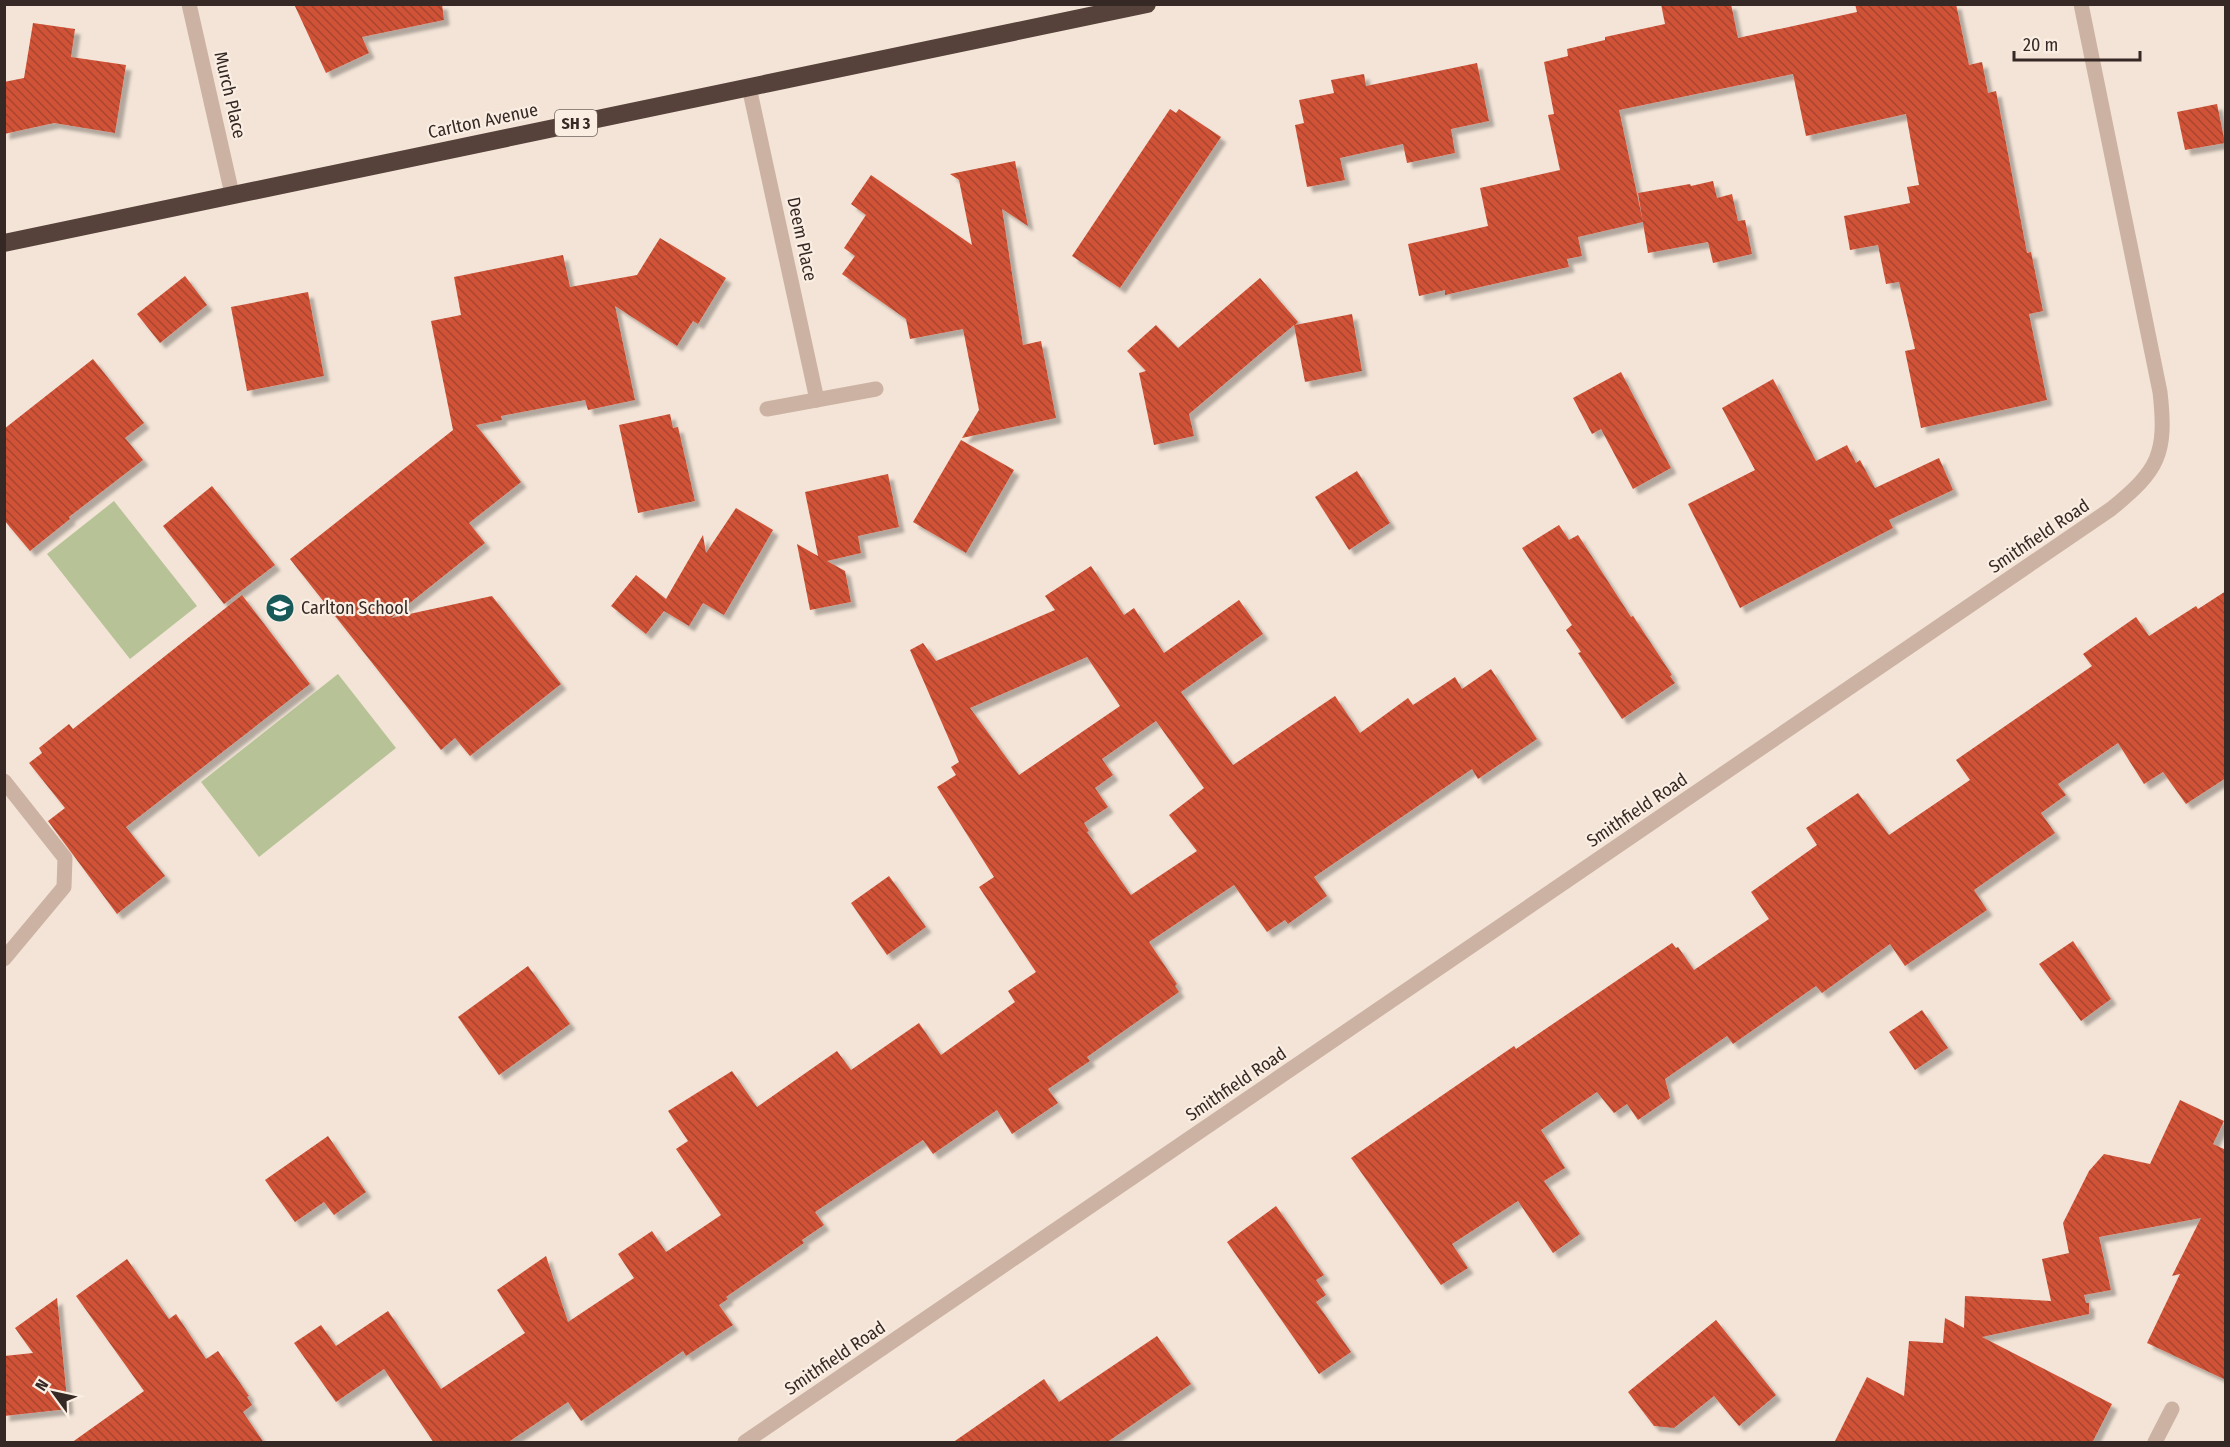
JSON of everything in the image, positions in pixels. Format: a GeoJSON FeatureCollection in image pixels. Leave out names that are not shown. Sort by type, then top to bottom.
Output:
{"type":"FeatureCollection","features":[{"type":"Feature","properties":{"kind":"highway","name":"Carlton Avenue"},"geometry":{"type":"LineString","coordinates":[[4,243],[1147,4]]}},
{"type":"Feature","properties":{"kind":"street","name":"Murch Place"},"geometry":{"type":"LineString","coordinates":[[189,4],[232,194]]}},
{"type":"Feature","properties":{"kind":"street","name":"Smithfield Road"},"geometry":{"type":"LineString","coordinates":[[745,1443],[2111,509],[2146,478],[2157,462],[2163,441],[2160,392],[2081,4]]}},
{"type":"Feature","properties":{"kind":"street","name":"Deem Place"},"geometry":{"type":"LineString","coordinates":[[749,87],[817,400]]}},
{"type":"Feature","properties":{"kind":"street"},"geometry":{"type":"LineString","coordinates":[[767,409],[876,389]]}},
{"type":"Feature","properties":{"kind":"street"},"geometry":{"type":"LineString","coordinates":[[4,781],[64,858],[64,888],[4,959]]}},
{"type":"Feature","properties":{"kind":"street"},"geometry":{"type":"LineString","coordinates":[[2155,1443],[2172,1409]]}},
{"type":"Feature","properties":{"kind":"green space"},"geometry":{"type":"Polygon","coordinates":[[[114,501],[197,606],[130,659],[47,554],[114,501]]]}},
{"type":"Feature","properties":{"kind":"green space"},"geometry":{"type":"Polygon","coordinates":[[[338,674],[396,748],[259,857],[201,782],[338,674]]]}},
{"type":"Feature","properties":{"kind":"building"},"geometry":{"type":"Polygon","coordinates":[[[294,4],[442,4],[444,20],[362,37],[369,53],[326,73],[294,4]]]}},
{"type":"Feature","properties":{"kind":"building"},"geometry":{"type":"Polygon","coordinates":[[[1661,4],[1731,4],[1738,38],[1857,12],[1855,4],[1956,4],[1969,65],[1982,62],[1988,93],[1996,91],[2027,253],[2031,252],[2043,311],[2029,314],[2047,400],[1921,428],[1905,351],[1915,349],[1899,282],[1886,284],[1878,245],[1850,250],[1844,216],[1910,203],[1907,187],[1919,185],[1906,114],[1806,136],[1793,74],[1619,110],[1643,222],[1578,237],[1582,256],[1567,259],[1569,267],[1445,295],[1445,290],[1419,296],[1408,244],[1488,226],[1480,188],[1560,170],[1548,115],[1554,114],[1544,62],[1568,56],[1567,49],[1605,40],[1605,37],[1665,24],[1661,4]]]}},
{"type":"Feature","properties":{"kind":"building"},"geometry":{"type":"Polygon","coordinates":[[[33,23],[75,29],[71,57],[126,65],[115,133],[54,123],[4,134],[4,82],[24,78],[33,23]]]}},
{"type":"Feature","properties":{"kind":"building"},"geometry":{"type":"Polygon","coordinates":[[[1477,63],[1489,121],[1451,129],[1455,153],[1407,163],[1403,144],[1340,158],[1345,180],[1307,187],[1295,125],[1304,123],[1299,100],[1334,93],[1331,80],[1364,74],[1366,86],[1477,63]]]}},
{"type":"Feature","properties":{"kind":"building"},"geometry":{"type":"Polygon","coordinates":[[[2217,104],[2225,143],[2185,150],[2177,112],[2217,104]]]}},
{"type":"Feature","properties":{"kind":"building"},"geometry":{"type":"Polygon","coordinates":[[[1170,109],[1176,113],[1179,109],[1221,137],[1120,288],[1072,256],[1170,109]]]}},
{"type":"Feature","properties":{"kind":"building"},"geometry":{"type":"Polygon","coordinates":[[[1015,161],[1028,226],[1002,209],[1023,345],[1041,341],[1056,418],[962,438],[979,410],[963,329],[910,339],[906,319],[842,274],[855,256],[844,248],[866,215],[851,204],[871,175],[972,245],[959,180],[950,174],[1015,161]]]}},
{"type":"Feature","properties":{"kind":"building"},"geometry":{"type":"Polygon","coordinates":[[[1713,181],[1717,198],[1732,194],[1738,221],[1745,220],[1752,254],[1713,263],[1708,242],[1648,253],[1638,193],[1713,181]]]}},
{"type":"Feature","properties":{"kind":"building"},"geometry":{"type":"Polygon","coordinates":[[[660,238],[726,278],[698,324],[693,321],[677,346],[615,306],[635,400],[588,410],[585,400],[501,416],[502,420],[476,425],[521,482],[469,523],[485,543],[391,618],[492,596],[561,684],[470,756],[455,738],[441,750],[290,559],[453,430],[431,321],[461,315],[454,277],[563,255],[570,287],[637,275],[660,238]]]}},
{"type":"Feature","properties":{"kind":"building"},"geometry":{"type":"Polygon","coordinates":[[[185,276],[207,305],[160,343],[137,314],[185,276]]]}},
{"type":"Feature","properties":{"kind":"building"},"geometry":{"type":"Polygon","coordinates":[[[1260,278],[1298,322],[1295,325],[1352,314],[1362,371],[1305,382],[1294,325],[1189,414],[1194,436],[1154,445],[1139,373],[1146,371],[1127,351],[1156,325],[1178,348],[1260,278]]]}},
{"type":"Feature","properties":{"kind":"building"},"geometry":{"type":"Polygon","coordinates":[[[308,292],[324,376],[247,391],[231,307],[308,292]]]}},
{"type":"Feature","properties":{"kind":"building"},"geometry":{"type":"Polygon","coordinates":[[[93,359],[144,423],[125,438],[143,460],[69,517],[70,519],[30,551],[4,520],[4,429],[93,359]]]}},
{"type":"Feature","properties":{"kind":"building"},"geometry":{"type":"Polygon","coordinates":[[[1621,372],[1671,468],[1633,489],[1601,429],[1592,434],[1573,398],[1621,372]]]}},
{"type":"Feature","properties":{"kind":"building"},"geometry":{"type":"Polygon","coordinates":[[[1773,379],[1816,461],[1847,445],[1856,463],[1860,460],[1875,488],[1939,458],[1953,490],[1889,520],[1893,528],[1740,608],[1688,504],[1755,470],[1722,408],[1773,379]]]}},
{"type":"Feature","properties":{"kind":"building"},"geometry":{"type":"Polygon","coordinates":[[[670,414],[673,428],[678,427],[695,501],[638,513],[619,425],[670,414]]]}},
{"type":"Feature","properties":{"kind":"building"},"geometry":{"type":"Polygon","coordinates":[[[961,440],[1014,470],[966,553],[913,522],[961,440]]]}},
{"type":"Feature","properties":{"kind":"building"},"geometry":{"type":"Polygon","coordinates":[[[1357,471],[1390,523],[1349,550],[1315,497],[1357,471]]]}},
{"type":"Feature","properties":{"kind":"building"},"geometry":{"type":"Polygon","coordinates":[[[888,474],[899,527],[858,536],[861,553],[827,561],[845,571],[851,602],[810,610],[797,544],[818,556],[805,492],[888,474]]]}},
{"type":"Feature","properties":{"kind":"building"},"geometry":{"type":"Polygon","coordinates":[[[212,486],[275,565],[224,604],[163,526],[212,486]]]}},
{"type":"Feature","properties":{"kind":"building"},"geometry":{"type":"Polygon","coordinates":[[[736,508],[773,530],[724,615],[703,603],[689,626],[664,611],[646,634],[611,606],[636,575],[666,599],[703,535],[706,553],[736,508]]]}},
{"type":"Feature","properties":{"kind":"building"},"geometry":{"type":"Polygon","coordinates":[[[1559,525],[1569,540],[1578,535],[1672,675],[1670,676],[1675,683],[1622,719],[1578,653],[1581,652],[1566,630],[1572,625],[1522,548],[1559,525]]]}},
{"type":"Feature","properties":{"kind":"building"},"geometry":{"type":"Polygon","coordinates":[[[1091,566],[1124,615],[1134,608],[1164,653],[1239,600],[1263,634],[1181,692],[1233,765],[1335,696],[1360,733],[1408,698],[1413,705],[1455,677],[1462,689],[1491,669],[1537,739],[1478,779],[1472,769],[1314,877],[1327,896],[1288,924],[1285,920],[1267,932],[1234,885],[1149,942],[1177,984],[1175,986],[1179,992],[1087,1057],[1090,1061],[1048,1089],[1058,1103],[1012,1134],[997,1110],[933,1154],[923,1140],[815,1212],[824,1225],[802,1240],[804,1243],[726,1297],[728,1299],[719,1305],[733,1325],[686,1356],[683,1351],[581,1421],[568,1402],[507,1443],[434,1443],[384,1369],[336,1402],[294,1343],[321,1325],[336,1346],[388,1311],[441,1389],[525,1333],[497,1290],[546,1256],[568,1322],[634,1278],[618,1254],[652,1231],[666,1252],[721,1215],[676,1149],[688,1141],[668,1111],[732,1071],[757,1107],[837,1051],[851,1070],[919,1023],[941,1055],[1015,1002],[1008,991],[1036,972],[979,887],[994,877],[937,787],[956,775],[951,767],[959,762],[910,650],[923,643],[936,661],[1055,610],[1045,596],[1091,566]],[[1087,657],[970,708],[1019,775],[1120,706],[1087,657]],[[1156,721],[1102,759],[1113,775],[1095,788],[1108,807],[1084,823],[1089,831],[1087,832],[1131,895],[1197,851],[1169,815],[1204,788],[1156,721]]]}},
{"type":"Feature","properties":{"kind":"building"},"geometry":{"type":"Polygon","coordinates":[[[2226,591],[2226,778],[2186,804],[2163,772],[2144,784],[2118,743],[2058,784],[2066,795],[2041,813],[2055,833],[1974,890],[1987,910],[1905,966],[1890,944],[1822,993],[1816,986],[1733,1044],[1727,1036],[1665,1079],[1670,1098],[1638,1120],[1627,1104],[1614,1113],[1597,1092],[1541,1130],[1565,1168],[1544,1181],[1580,1234],[1553,1253],[1518,1201],[1452,1244],[1468,1268],[1441,1285],[1351,1158],[1514,1046],[1516,1049],[1672,943],[1676,948],[1678,947],[1694,970],[1769,919],[1751,892],[1817,845],[1806,828],[1858,793],[1889,835],[1970,780],[1956,760],[2092,666],[2083,654],[2136,617],[2149,636],[2196,606],[2198,609],[2226,591]]]}},
{"type":"Feature","properties":{"kind":"building"},"geometry":{"type":"Polygon","coordinates":[[[242,595],[310,684],[126,827],[165,876],[117,914],[48,821],[65,808],[29,763],[42,753],[39,748],[69,724],[73,729],[242,595]]]}},
{"type":"Feature","properties":{"kind":"building"},"geometry":{"type":"Polygon","coordinates":[[[889,876],[926,927],[887,955],[851,903],[889,876]]]}},
{"type":"Feature","properties":{"kind":"building"},"geometry":{"type":"Polygon","coordinates":[[[2073,941],[2111,999],[2081,1021],[2039,964],[2073,941]]]}},
{"type":"Feature","properties":{"kind":"building"},"geometry":{"type":"Polygon","coordinates":[[[528,966],[570,1024],[499,1075],[458,1017],[528,966]]]}},
{"type":"Feature","properties":{"kind":"building"},"geometry":{"type":"Polygon","coordinates":[[[1922,1010],[1948,1048],[1915,1070],[1889,1032],[1922,1010]]]}},
{"type":"Feature","properties":{"kind":"building"},"geometry":{"type":"Polygon","coordinates":[[[2180,1100],[2224,1121],[2213,1144],[2226,1150],[2226,1380],[2147,1343],[2180,1274],[2172,1276],[2201,1218],[2099,1237],[2111,1290],[2084,1295],[2086,1303],[2089,1303],[2089,1314],[1982,1337],[2112,1404],[2092,1443],[1834,1443],[1867,1377],[1904,1396],[1909,1341],[1943,1343],[1945,1318],[1964,1328],[1965,1296],[2051,1301],[2042,1259],[2069,1253],[2063,1223],[2089,1171],[2104,1154],[2150,1164],[2180,1100]]]}},
{"type":"Feature","properties":{"kind":"building"},"geometry":{"type":"Polygon","coordinates":[[[328,1136],[366,1192],[334,1215],[324,1202],[295,1222],[265,1180],[328,1136]]]}},
{"type":"Feature","properties":{"kind":"building"},"geometry":{"type":"Polygon","coordinates":[[[1276,1206],[1324,1275],[1316,1280],[1326,1295],[1316,1302],[1351,1352],[1319,1374],[1227,1242],[1276,1206]]]}},
{"type":"Feature","properties":{"kind":"building"},"geometry":{"type":"Polygon","coordinates":[[[127,1259],[169,1319],[176,1314],[206,1359],[218,1351],[249,1396],[247,1397],[252,1405],[243,1412],[264,1443],[71,1443],[144,1391],[76,1296],[127,1259]]]}},
{"type":"Feature","properties":{"kind":"building"},"geometry":{"type":"Polygon","coordinates":[[[57,1298],[68,1409],[4,1416],[4,1356],[33,1353],[15,1328],[57,1298]]]}},
{"type":"Feature","properties":{"kind":"building"},"geometry":{"type":"Polygon","coordinates":[[[1716,1320],[1776,1395],[1739,1426],[1714,1396],[1674,1428],[1654,1426],[1628,1392],[1716,1320]]]}},
{"type":"Feature","properties":{"kind":"building"},"geometry":{"type":"Polygon","coordinates":[[[1157,1336],[1191,1384],[1106,1443],[952,1443],[1044,1379],[1059,1402],[1157,1336]]]}},
{"type":"Feature","properties":{"kind":"place","name":"Carlton School"},"geometry":{"type":"Point","coordinates":[280,608]}}]}
